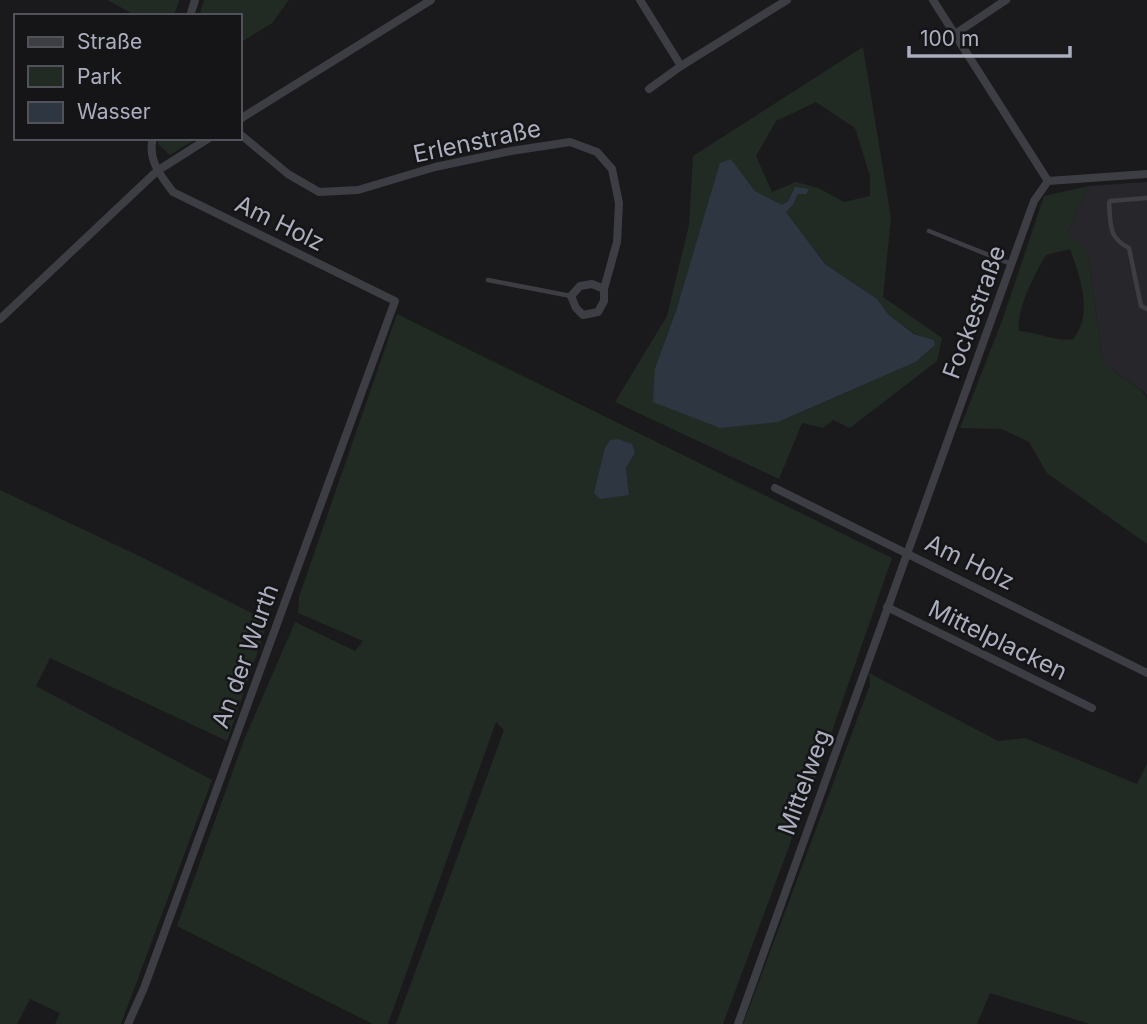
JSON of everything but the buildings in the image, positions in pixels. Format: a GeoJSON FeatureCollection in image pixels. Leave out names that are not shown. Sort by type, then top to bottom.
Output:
{"type":"FeatureCollection","features":[{"type":"Feature","properties":{"kind":"street"},"geometry":{"type":"LineString","coordinates":[[242,118],[430,0]]}},
{"type":"Feature","properties":{"kind":"street"},"geometry":{"type":"LineString","coordinates":[[639,0],[681,66]]}},
{"type":"Feature","properties":{"kind":"street"},"geometry":{"type":"LineString","coordinates":[[649,89],[787,0]]}},
{"type":"Feature","properties":{"kind":"street"},"geometry":{"type":"LineString","coordinates":[[933,0],[1048,181],[1147,174]]}},
{"type":"Feature","properties":{"kind":"street"},"geometry":{"type":"LineString","coordinates":[[955,34],[1006,0]]}},
{"type":"Feature","properties":{"kind":"street","name":"Erlenstraße"},"geometry":{"type":"LineString","coordinates":[[242,136],[288,174],[319,192],[358,190],[435,167],[570,142],[597,152],[612,169],[619,203],[617,242],[604,289],[604,301],[598,312],[583,315],[576,308],[571,296]]}},
{"type":"Feature","properties":{"kind":"street"},"geometry":{"type":"LineString","coordinates":[[152,140],[150,147],[157,171]]}},
{"type":"Feature","properties":{"kind":"street"},"geometry":{"type":"LineString","coordinates":[[0,319],[157,171],[206,140]]}},
{"type":"Feature","properties":{"kind":"street","name":"Am Holz"},"geometry":{"type":"LineString","coordinates":[[157,171],[173,192],[395,301]]}},
{"type":"Feature","properties":{"kind":"street","name":"Fockestraße"},"geometry":{"type":"LineString","coordinates":[[906,552],[1034,201],[1048,181]]}},
{"type":"Feature","properties":{"kind":"street"},"geometry":{"type":"LineString","coordinates":[[571,296],[580,286],[593,284],[604,289]]}},
{"type":"Feature","properties":{"kind":"street","name":"An der Wurth"},"geometry":{"type":"LineString","coordinates":[[128,1024],[144,988],[395,301]]}},
{"type":"Feature","properties":{"kind":"street","name":"Am Holz"},"geometry":{"type":"LineString","coordinates":[[775,488],[1147,673]]}},
{"type":"Feature","properties":{"kind":"street","name":"Mittelweg"},"geometry":{"type":"LineString","coordinates":[[738,1024],[906,552]]}},
{"type":"Feature","properties":{"kind":"street","name":"Mittelplacken"},"geometry":{"type":"LineString","coordinates":[[887,607],[1092,708]]}},
{"type":"Feature","properties":{"kind":"lane"},"geometry":{"type":"LineString","coordinates":[[1147,198],[1109,203],[1112,233],[1118,242],[1129,248],[1141,306],[1147,309]]}},
{"type":"Feature","properties":{"kind":"lane"},"geometry":{"type":"LineString","coordinates":[[929,231],[1011,264]]}},
{"type":"Feature","properties":{"kind":"lane"},"geometry":{"type":"LineString","coordinates":[[488,280],[571,296]]}},
{"type":"Feature","properties":{"kind":"shaded area"},"geometry":{"type":"Polygon","coordinates":[[[1147,182],[1147,396],[1103,363],[1088,254],[1067,233],[1089,186],[1147,182]]]}},
{"type":"Feature","properties":{"kind":"green space"},"geometry":{"type":"Polygon","coordinates":[[[107,0],[179,0],[175,14],[133,14],[107,0]]]}},
{"type":"Feature","properties":{"kind":"green space"},"geometry":{"type":"Polygon","coordinates":[[[204,0],[289,0],[272,23],[242,42],[242,14],[200,14],[204,0]]]}},
{"type":"Feature","properties":{"kind":"green space"},"geometry":{"type":"Polygon","coordinates":[[[863,47],[891,218],[883,297],[942,338],[937,361],[850,428],[833,420],[823,428],[802,423],[779,479],[615,402],[667,316],[689,225],[693,156],[863,47]],[[816,102],[776,121],[756,156],[772,192],[796,182],[818,188],[844,202],[870,196],[870,176],[855,128],[816,102]],[[731,159],[655,368],[778,422],[916,362],[935,345],[934,340],[915,334],[888,314],[877,299],[825,264],[786,212],[798,194],[795,187],[788,201],[782,206],[755,191],[731,159]]]}},
{"type":"Feature","properties":{"kind":"green space"},"geometry":{"type":"Polygon","coordinates":[[[159,140],[194,140],[170,155],[158,144],[159,140]]]}},
{"type":"Feature","properties":{"kind":"green space"},"geometry":{"type":"Polygon","coordinates":[[[1089,186],[1067,233],[1088,254],[1103,363],[1142,391],[1147,398],[1147,544],[1047,473],[1029,442],[1002,429],[960,428],[1002,321],[1044,196],[1089,186]],[[1070,249],[1046,255],[1023,302],[1019,331],[1073,339],[1083,318],[1084,307],[1081,283],[1070,249]]]}},
{"type":"Feature","properties":{"kind":"green space"},"geometry":{"type":"Polygon","coordinates":[[[397,314],[892,558],[813,786],[799,813],[723,1024],[396,1024],[504,730],[496,722],[388,1024],[373,1024],[177,926],[244,740],[295,622],[355,651],[363,641],[298,613],[299,597],[397,314]],[[618,439],[629,495],[626,468],[635,453],[618,439]]]}},
{"type":"Feature","properties":{"kind":"green space"},"geometry":{"type":"Polygon","coordinates":[[[0,490],[268,621],[227,741],[50,658],[36,686],[212,780],[121,1024],[55,1024],[60,1013],[30,999],[17,1024],[0,1024],[0,490]]]}},
{"type":"Feature","properties":{"kind":"green space"},"geometry":{"type":"Polygon","coordinates":[[[869,673],[998,741],[1025,738],[1137,784],[1147,764],[1147,1024],[1090,1024],[990,993],[977,1024],[743,1024],[870,685],[869,673]]]}},
{"type":"Feature","properties":{"kind":"water"},"geometry":{"type":"Polygon","coordinates":[[[731,159],[755,191],[782,205],[788,201],[795,187],[809,189],[806,194],[798,194],[786,212],[825,264],[877,299],[888,314],[914,334],[934,340],[935,345],[916,362],[778,422],[720,428],[653,402],[655,368],[677,308],[720,163],[731,159]]]}},
{"type":"Feature","properties":{"kind":"water"},"geometry":{"type":"Polygon","coordinates":[[[618,439],[632,444],[635,453],[626,468],[629,495],[600,499],[594,493],[605,448],[610,440],[618,439]]]}}]}
